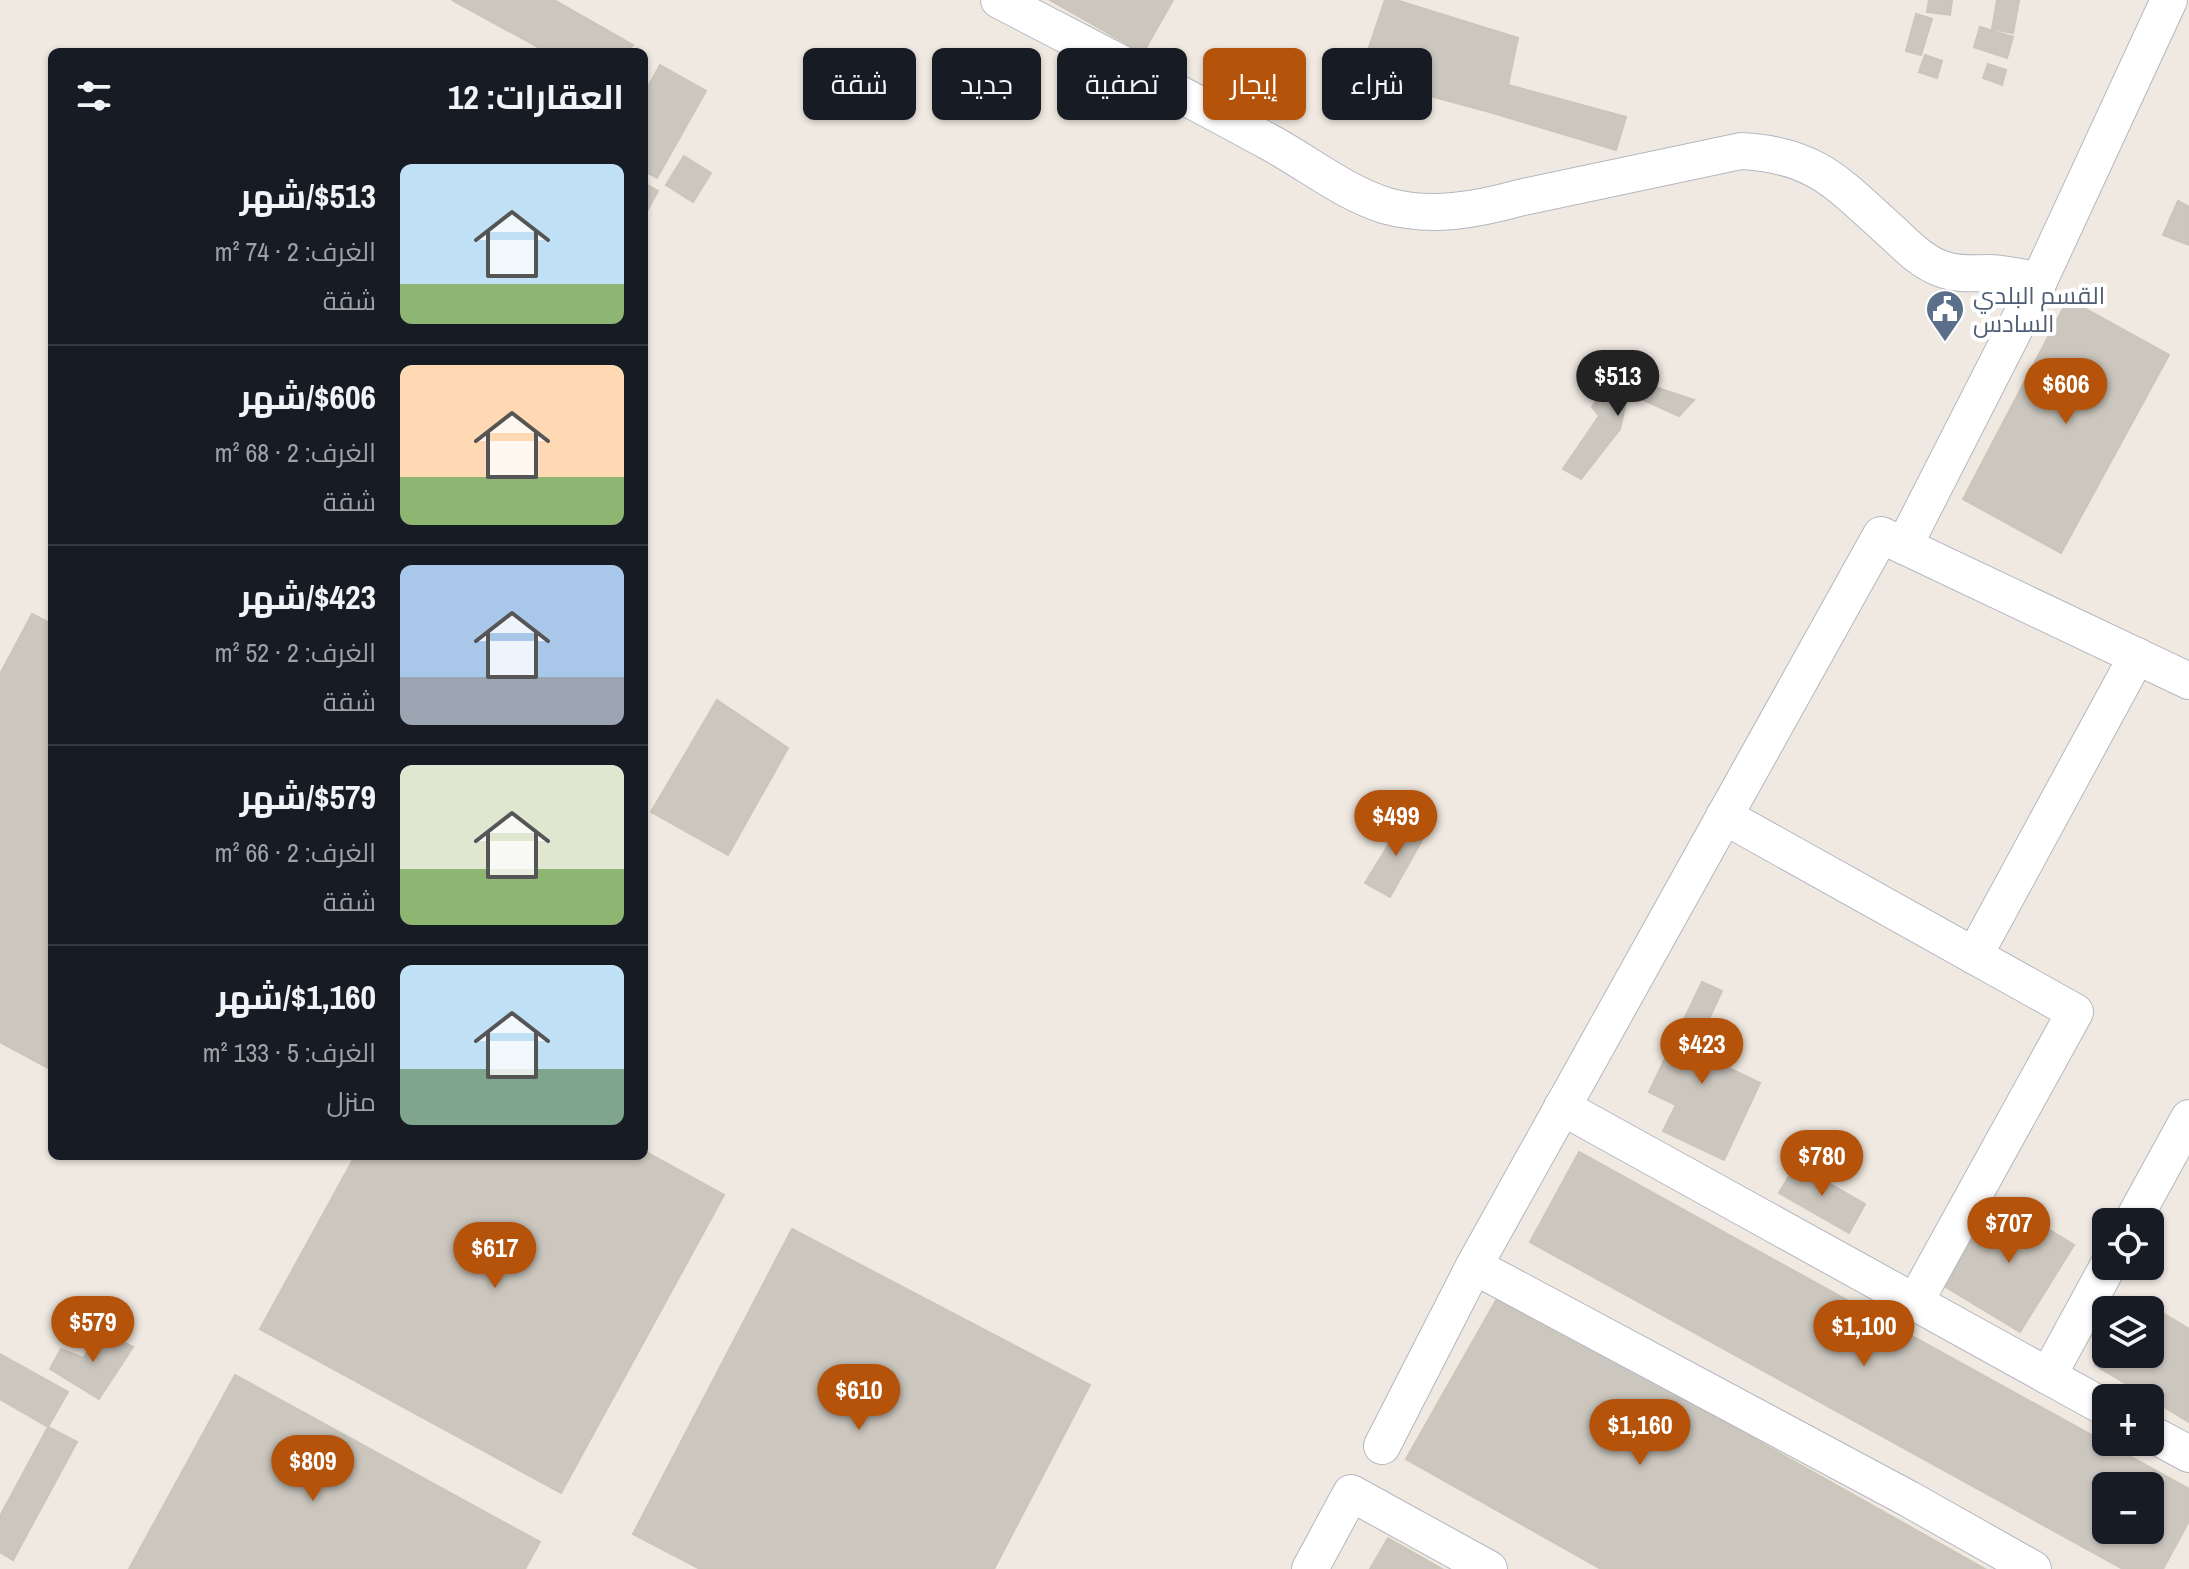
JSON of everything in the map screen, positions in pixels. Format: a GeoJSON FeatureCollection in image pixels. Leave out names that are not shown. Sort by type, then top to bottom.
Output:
{"type":"FeatureCollection","features":[{"type":"Feature","properties":{"kind":"street"},"geometry":{"type":"LineString","coordinates":[[999,0],[1267,141],[1357,194],[1387,206],[1420,212],[1486,208],[1519,198],[1741,151],[1765,152],[1801,162],[1833,179],[1921,259],[1942,270],[2013,275],[2039,281]]}},
{"type":"Feature","properties":{"kind":"street"},"geometry":{"type":"LineString","coordinates":[[1904,546],[2039,281],[2169,0]]}},
{"type":"Feature","properties":{"kind":"street"},"geometry":{"type":"LineString","coordinates":[[1382,1446],[1474,1266],[1881,535],[2189,681]]}},
{"type":"Feature","properties":{"kind":"street"},"geometry":{"type":"LineString","coordinates":[[1974,956],[2137,656]]}},
{"type":"Feature","properties":{"kind":"street"},"geometry":{"type":"LineString","coordinates":[[1724,816],[2075,1012],[1915,1302]]}},
{"type":"Feature","properties":{"kind":"street"},"geometry":{"type":"LineString","coordinates":[[1562,1107],[2092,1400]]}},
{"type":"Feature","properties":{"kind":"street"},"geometry":{"type":"LineString","coordinates":[[2140,1208],[2189,1118]]}},
{"type":"Feature","properties":{"kind":"street"},"geometry":{"type":"LineString","coordinates":[[1474,1266],[1895,1491],[2033,1569]]}},
{"type":"Feature","properties":{"kind":"street"},"geometry":{"type":"LineString","coordinates":[[2048,1376],[2100,1280]]}},
{"type":"Feature","properties":{"kind":"street"},"geometry":{"type":"LineString","coordinates":[[2164,1441],[2189,1454]]}},
{"type":"Feature","properties":{"kind":"street"},"geometry":{"type":"LineString","coordinates":[[1310,1569],[1351,1493],[1489,1569]]}},
{"type":"Feature","properties":{"kind":"building"},"geometry":{"type":"Polygon","coordinates":[[[452,0],[554,0],[633,45],[630,48],[540,48],[452,0]]]}},
{"type":"Feature","properties":{"kind":"building"},"geometry":{"type":"Polygon","coordinates":[[[1050,0],[1173,0],[1146,48],[1134,48],[1050,0]]]}},
{"type":"Feature","properties":{"kind":"building"},"geometry":{"type":"Polygon","coordinates":[[[1385,0],[1396,0],[1518,38],[1508,85],[1626,117],[1616,150],[1432,97],[1432,48],[1369,48],[1385,0]]]}},
{"type":"Feature","properties":{"kind":"building"},"geometry":{"type":"Polygon","coordinates":[[[1929,0],[1952,0],[1950,15],[1927,12],[1929,0]]]}},
{"type":"Feature","properties":{"kind":"building"},"geometry":{"type":"Polygon","coordinates":[[[1997,0],[2019,1],[2013,33],[1992,29],[1997,0]]]}},
{"type":"Feature","properties":{"kind":"building"},"geometry":{"type":"Polygon","coordinates":[[[1916,14],[1932,19],[1921,55],[1906,51],[1916,14]]]}},
{"type":"Feature","properties":{"kind":"building"},"geometry":{"type":"Polygon","coordinates":[[[1980,27],[2013,37],[2007,58],[1974,47],[1980,27]]]}},
{"type":"Feature","properties":{"kind":"building"},"geometry":{"type":"Polygon","coordinates":[[[1925,55],[1942,61],[1937,78],[1919,72],[1925,55]]]}},
{"type":"Feature","properties":{"kind":"building"},"geometry":{"type":"Polygon","coordinates":[[[1988,64],[2006,70],[2002,85],[1983,78],[1988,64]]]}},
{"type":"Feature","properties":{"kind":"building"},"geometry":{"type":"Polygon","coordinates":[[[660,65],[706,91],[657,178],[648,173],[648,87],[660,65]]]}},
{"type":"Feature","properties":{"kind":"building"},"geometry":{"type":"Polygon","coordinates":[[[684,156],[711,173],[693,202],[666,185],[684,156]]]}},
{"type":"Feature","properties":{"kind":"building"},"geometry":{"type":"Polygon","coordinates":[[[648,185],[658,191],[648,209],[648,185]]]}},
{"type":"Feature","properties":{"kind":"building"},"geometry":{"type":"Polygon","coordinates":[[[2178,201],[2189,207],[2189,245],[2163,235],[2178,201]]]}},
{"type":"Feature","properties":{"kind":"building"},"geometry":{"type":"Polygon","coordinates":[[[2068,299],[2169,355],[2061,553],[1963,499],[2068,299]]]}},
{"type":"Feature","properties":{"kind":"building"},"geometry":{"type":"Polygon","coordinates":[[[1616,374],[1694,400],[1679,416],[1628,393],[1620,429],[1581,479],[1563,469],[1599,416],[1592,407],[1616,374]]]}},
{"type":"Feature","properties":{"kind":"building"},"geometry":{"type":"Polygon","coordinates":[[[32,614],[48,622],[48,1068],[0,1042],[0,674],[32,614]]]}},
{"type":"Feature","properties":{"kind":"building"},"geometry":{"type":"Polygon","coordinates":[[[717,700],[788,748],[728,855],[651,812],[717,700]]]}},
{"type":"Feature","properties":{"kind":"building"},"geometry":{"type":"Polygon","coordinates":[[[1407,815],[1426,833],[1390,897],[1365,883],[1407,815]]]}},
{"type":"Feature","properties":{"kind":"building"},"geometry":{"type":"Polygon","coordinates":[[[1702,982],[1722,991],[1694,1051],[1760,1083],[1724,1160],[1663,1131],[1676,1105],[1649,1092],[1702,982]]]}},
{"type":"Feature","properties":{"kind":"building"},"geometry":{"type":"Polygon","coordinates":[[[1579,1152],[2092,1435],[2092,1456],[2129,1456],[2158,1472],[2092,1472],[2092,1544],[2164,1544],[2164,1475],[2189,1489],[2189,1521],[2163,1569],[2123,1569],[1530,1242],[1579,1152]]]}},
{"type":"Feature","properties":{"kind":"building"},"geometry":{"type":"Polygon","coordinates":[[[648,1153],[724,1195],[561,1493],[260,1329],[353,1160],[648,1160],[648,1153]]]}},
{"type":"Feature","properties":{"kind":"building"},"geometry":{"type":"Polygon","coordinates":[[[1796,1164],[1865,1204],[1849,1233],[1779,1193],[1796,1164]]]}},
{"type":"Feature","properties":{"kind":"building"},"geometry":{"type":"Polygon","coordinates":[[[1998,1198],[2074,1245],[2020,1332],[1944,1286],[1998,1198]]]}},
{"type":"Feature","properties":{"kind":"building"},"geometry":{"type":"Polygon","coordinates":[[[792,1229],[1090,1385],[994,1569],[700,1569],[633,1534],[792,1229]]]}},
{"type":"Feature","properties":{"kind":"building"},"geometry":{"type":"Polygon","coordinates":[[[1499,1295],[1985,1569],[1601,1569],[1406,1459],[1499,1295]]]}},
{"type":"Feature","properties":{"kind":"building"},"geometry":{"type":"Polygon","coordinates":[[[2164,1314],[2189,1329],[2189,1422],[2164,1407],[2164,1384],[2126,1384],[2100,1368],[2164,1368],[2164,1314]]]}},
{"type":"Feature","properties":{"kind":"building"},"geometry":{"type":"Polygon","coordinates":[[[98,1329],[133,1347],[99,1399],[50,1369],[61,1349],[84,1358],[98,1329]]]}},
{"type":"Feature","properties":{"kind":"building"},"geometry":{"type":"Polygon","coordinates":[[[0,1354],[68,1392],[48,1427],[0,1399],[0,1354]]]}},
{"type":"Feature","properties":{"kind":"building"},"geometry":{"type":"Polygon","coordinates":[[[235,1375],[540,1542],[525,1569],[129,1569],[235,1375]]]}},
{"type":"Feature","properties":{"kind":"building"},"geometry":{"type":"Polygon","coordinates":[[[48,1427],[77,1442],[13,1560],[0,1552],[0,1516],[48,1427]]]}},
{"type":"Feature","properties":{"kind":"building"},"geometry":{"type":"Polygon","coordinates":[[[1388,1538],[1442,1569],[1370,1569],[1388,1538]]]}},
{"type":"Feature","properties":{"kind":"place","name":"القسم البلدي السادس"},"geometry":{"type":"Point","coordinates":[1945,343]}}]}
